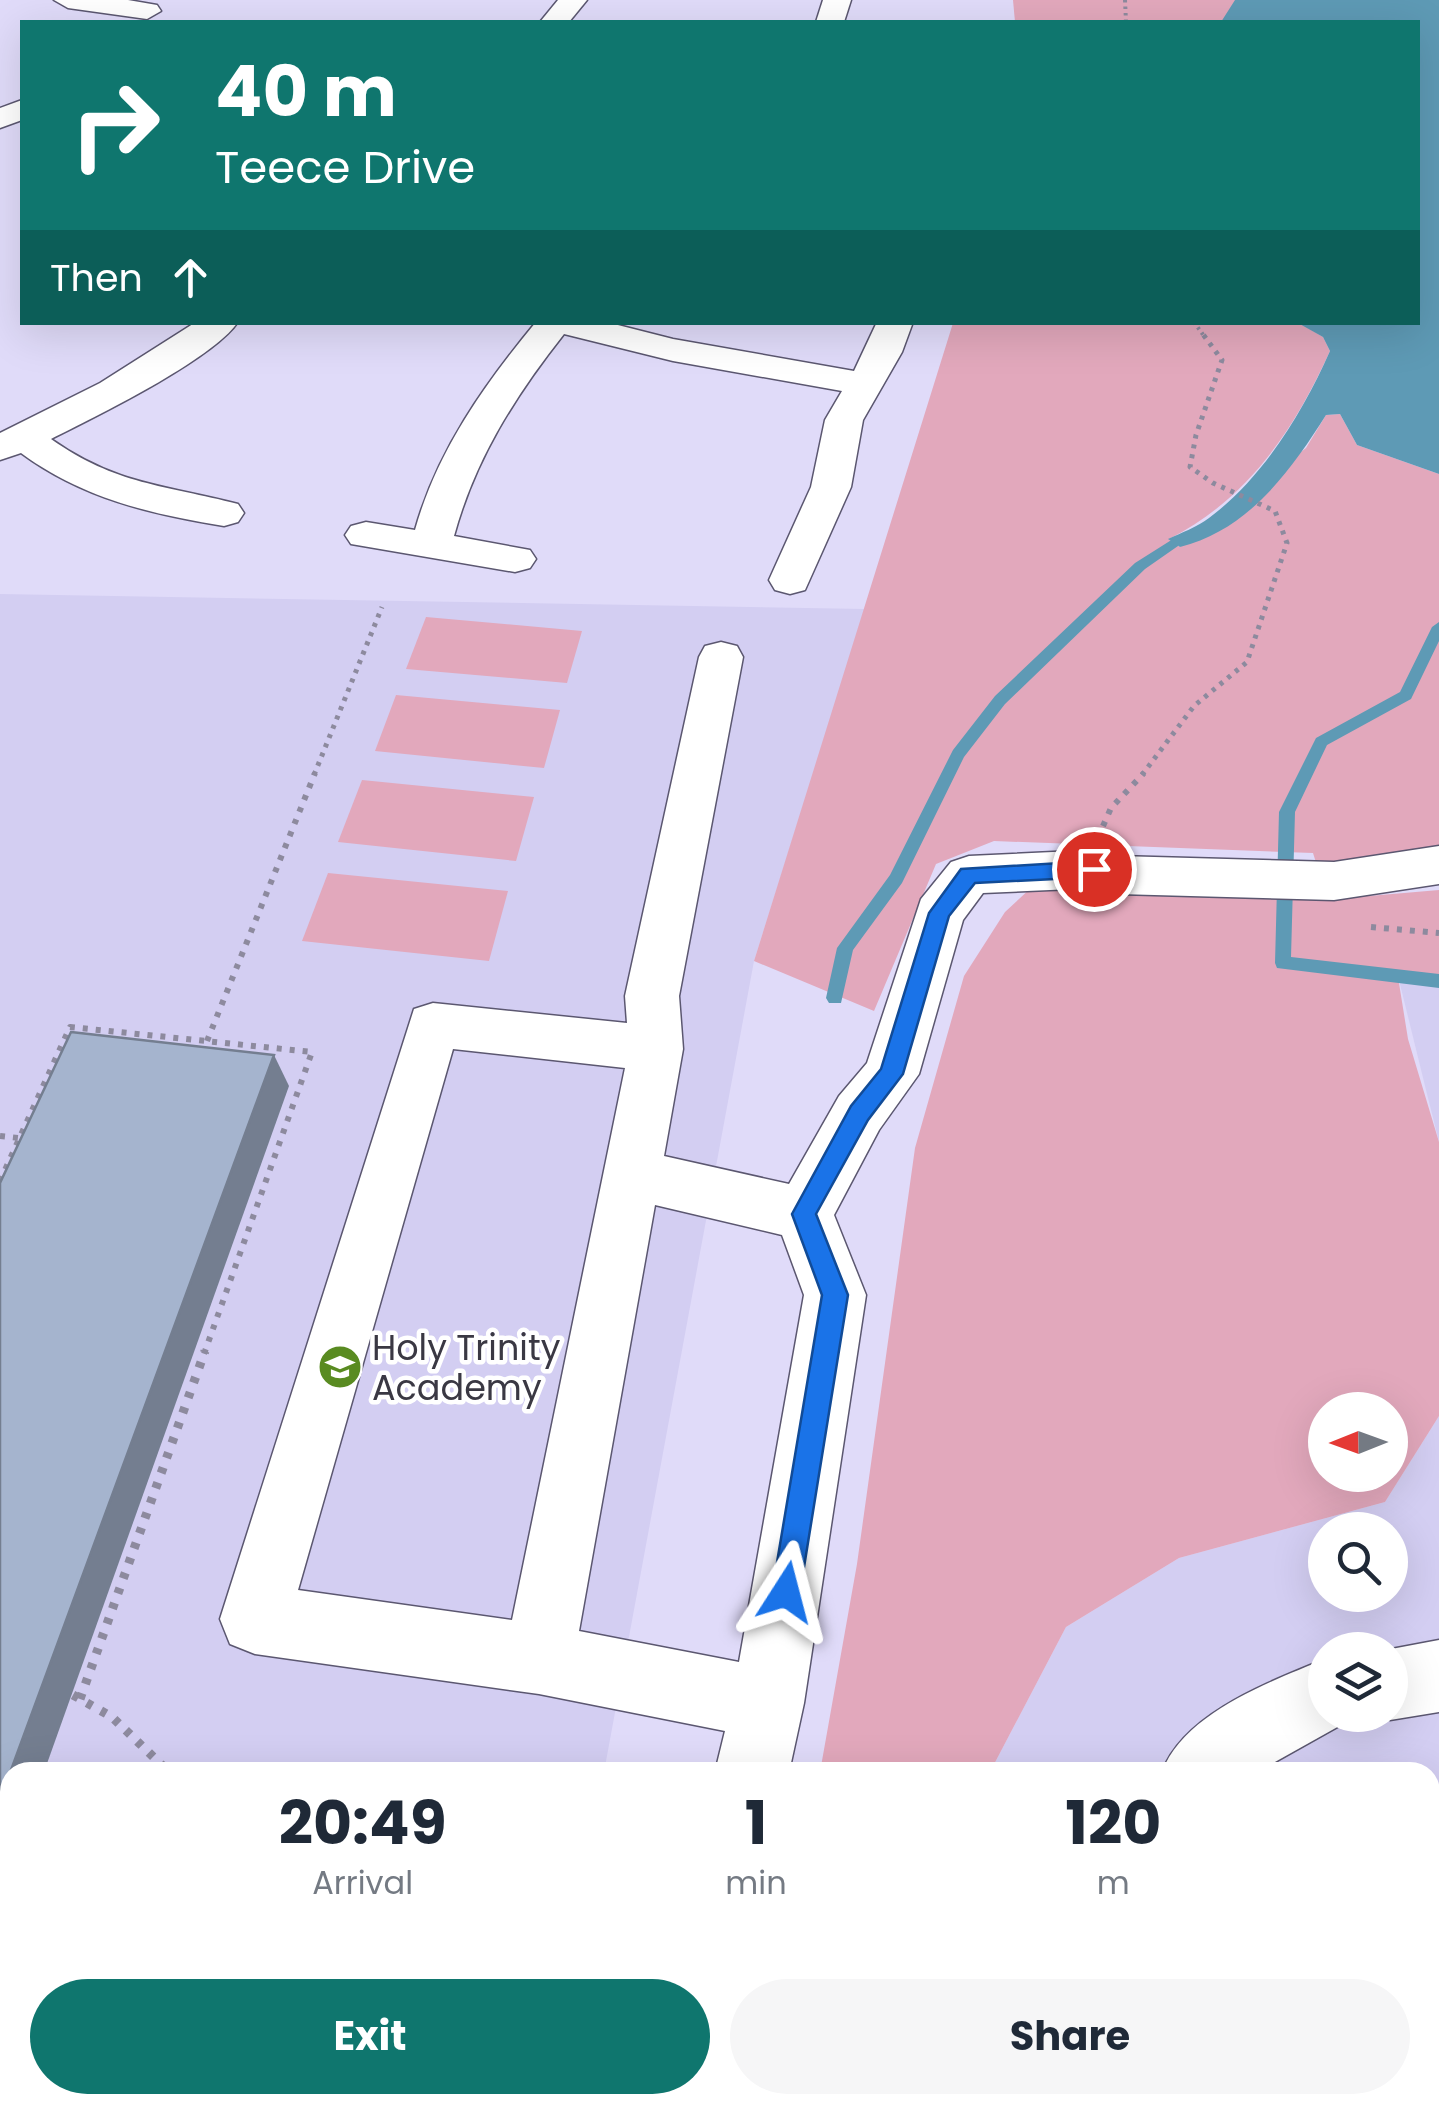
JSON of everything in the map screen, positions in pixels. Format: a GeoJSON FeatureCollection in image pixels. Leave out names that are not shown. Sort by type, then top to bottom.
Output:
{"type":"FeatureCollection","features":[{"type":"Feature","properties":{"kind":"street"},"geometry":{"type":"LineString","coordinates":[[68,0],[150,11]]}},
{"type":"Feature","properties":{"kind":"street"},"geometry":{"type":"LineString","coordinates":[[556,20],[573,0]]}},
{"type":"Feature","properties":{"kind":"street"},"geometry":{"type":"LineString","coordinates":[[12,443],[69,417],[183,351],[216,325]]}},
{"type":"Feature","properties":{"kind":"street"},"geometry":{"type":"LineString","coordinates":[[431,546],[442,495],[478,427],[506,381],[555,325]]}},
{"type":"Feature","properties":{"kind":"street"},"geometry":{"type":"LineString","coordinates":[[570,325],[673,350],[881,353],[844,420],[830,487],[790,580]]}},
{"type":"Feature","properties":{"kind":"street"},"geometry":{"type":"LineString","coordinates":[[12,443],[98,485],[144,500],[224,513]]}},
{"type":"Feature","properties":{"kind":"street"},"geometry":{"type":"LineString","coordinates":[[366,535],[514,559]]}},
{"type":"Feature","properties":{"kind":"street"},"geometry":{"type":"LineString","coordinates":[[539,1659],[656,1049],[652,996],[722,657]]}},
{"type":"Feature","properties":{"kind":"street"},"geometry":{"type":"LineString","coordinates":[[754,1762],[768,1703],[835,1295],[804,1214],[860,1113],[892,1074],[940,913],[969,875],[1086,869],[1118,876],[1334,881],[1439,865]]}},
{"type":"Feature","properties":{"kind":"street"},"geometry":{"type":"LineString","coordinates":[[656,1049],[433,1025],[255,1618],[539,1659],[768,1703]]}},
{"type":"Feature","properties":{"kind":"street"},"geometry":{"type":"LineString","coordinates":[[632,1174],[804,1214]]}},
{"type":"Feature","properties":{"kind":"street"},"geometry":{"type":"LineString","coordinates":[[1408,1681],[1439,1676]]}},
{"type":"Feature","properties":{"kind":"street"},"geometry":{"type":"LineString","coordinates":[[1212,1762],[1244,1736],[1308,1704]]}},
{"type":"Feature","properties":{"kind":"path"},"geometry":{"type":"LineString","coordinates":[[1086,869],[1110,808],[1160,756],[1194,706],[1247,662],[1286,544],[1275,511],[1213,483],[1190,467],[1196,434],[1222,360],[1196,325]]}},
{"type":"Feature","properties":{"kind":"path"},"geometry":{"type":"LineString","coordinates":[[207,1041],[382,607]]}},
{"type":"Feature","properties":{"kind":"path"},"geometry":{"type":"LineString","coordinates":[[1368,926],[1439,932]]}},
{"type":"Feature","properties":{"kind":"path"},"geometry":{"type":"LineString","coordinates":[[0,1181],[70,1027],[312,1052],[76,1697],[112,1717],[158,1762]]}},
{"type":"Feature","properties":{"kind":"path"},"geometry":{"type":"LineString","coordinates":[[0,1136],[20,1138]]}},
{"type":"Feature","properties":{"kind":"shaded area"},"geometry":{"type":"Polygon","coordinates":[[[1013,0],[1236,0],[1224,20],[1015,20],[1013,0]]]}},
{"type":"Feature","properties":{"kind":"shaded area"},"geometry":{"type":"Polygon","coordinates":[[[952,325],[1303,325],[1323,337],[1330,351],[1301,408],[1266,460],[1222,504],[1169,539],[1180,547],[1306,448],[1326,415],[1340,414],[1357,445],[1439,474],[1439,847],[1318,869],[1313,853],[994,841],[936,864],[874,1011],[754,961],[952,325]]]}},
{"type":"Feature","properties":{"kind":"shaded area","name":"Holy Trinity Academy"},"geometry":{"type":"Polygon","coordinates":[[[0,594],[865,609],[754,961],[606,1762],[0,1762],[0,594]]]}},
{"type":"Feature","properties":{"kind":"shaded area"},"geometry":{"type":"Polygon","coordinates":[[[426,617],[582,631],[567,683],[406,669],[426,617]]]}},
{"type":"Feature","properties":{"kind":"shaded area"},"geometry":{"type":"Polygon","coordinates":[[[396,695],[560,710],[544,768],[375,751],[396,695]]]}},
{"type":"Feature","properties":{"kind":"shaded area"},"geometry":{"type":"Polygon","coordinates":[[[362,780],[534,797],[516,861],[338,842],[362,780]]]}},
{"type":"Feature","properties":{"kind":"shaded area"},"geometry":{"type":"Polygon","coordinates":[[[328,873],[508,891],[489,961],[302,941],[328,873]]]}},
{"type":"Feature","properties":{"kind":"shaded area"},"geometry":{"type":"Polygon","coordinates":[[[1032,887],[1369,896],[1439,890],[1439,981],[1398,977],[1408,1039],[1439,1142],[1439,1416],[1408,1465],[1408,1392],[1308,1392],[1308,1492],[1391,1492],[1385,1502],[1348,1512],[1308,1512],[1308,1523],[1179,1558],[1066,1627],[995,1762],[822,1762],[857,1564],[915,1148],[964,976],[1005,912],[1032,887]]]}},
{"type":"Feature","properties":{"kind":"shaded area"},"geometry":{"type":"Polygon","coordinates":[[[1398,976],[1439,980],[1439,1142],[1426,1090],[1398,976]]]}},
{"type":"Feature","properties":{"kind":"shaded area"},"geometry":{"type":"Polygon","coordinates":[[[1439,1416],[1439,1762],[995,1762],[1066,1627],[1179,1558],[1308,1523],[1308,1612],[1408,1612],[1408,1512],[1348,1512],[1385,1502],[1391,1492],[1408,1492],[1408,1465],[1439,1416]]]}},
{"type":"Feature","properties":{"kind":"water"},"geometry":{"type":"Polygon","coordinates":[[[1235,0],[1439,0],[1439,474],[1357,445],[1340,414],[1326,415],[1282,477],[1247,513],[1204,539],[1180,547],[1168,539],[1209,518],[1247,484],[1280,442],[1307,397],[1330,351],[1323,337],[1302,325],[1420,325],[1420,20],[1222,20],[1235,0]]]}},
{"type":"Feature","properties":{"kind":"building"},"geometry":{"type":"Polygon","coordinates":[[[71,1032],[274,1055],[14,1762],[0,1762],[0,1183],[71,1032]]]}},
{"type":"Feature","properties":{"kind":"waterway"},"geometry":{"type":"LineString","coordinates":[[835,998],[845,948],[896,879],[958,754],[1000,700],[1140,566],[1173,543]]}},
{"type":"Feature","properties":{"kind":"waterway"},"geometry":{"type":"LineString","coordinates":[[1439,627],[1406,695],[1321,742],[1287,812],[1283,963],[1439,981]]}},
{"type":"Feature","properties":{"kind":"place","name":"Holy Trinity Academy"},"geometry":{"type":"Point","coordinates":[340,1367]}},
{"type":"Feature","properties":{"kind":"route"},"geometry":{"type":"LineString","coordinates":[[786,1592],[835,1295],[804,1214],[860,1113],[892,1074],[940,913],[969,875],[1094,869]]}}]}
